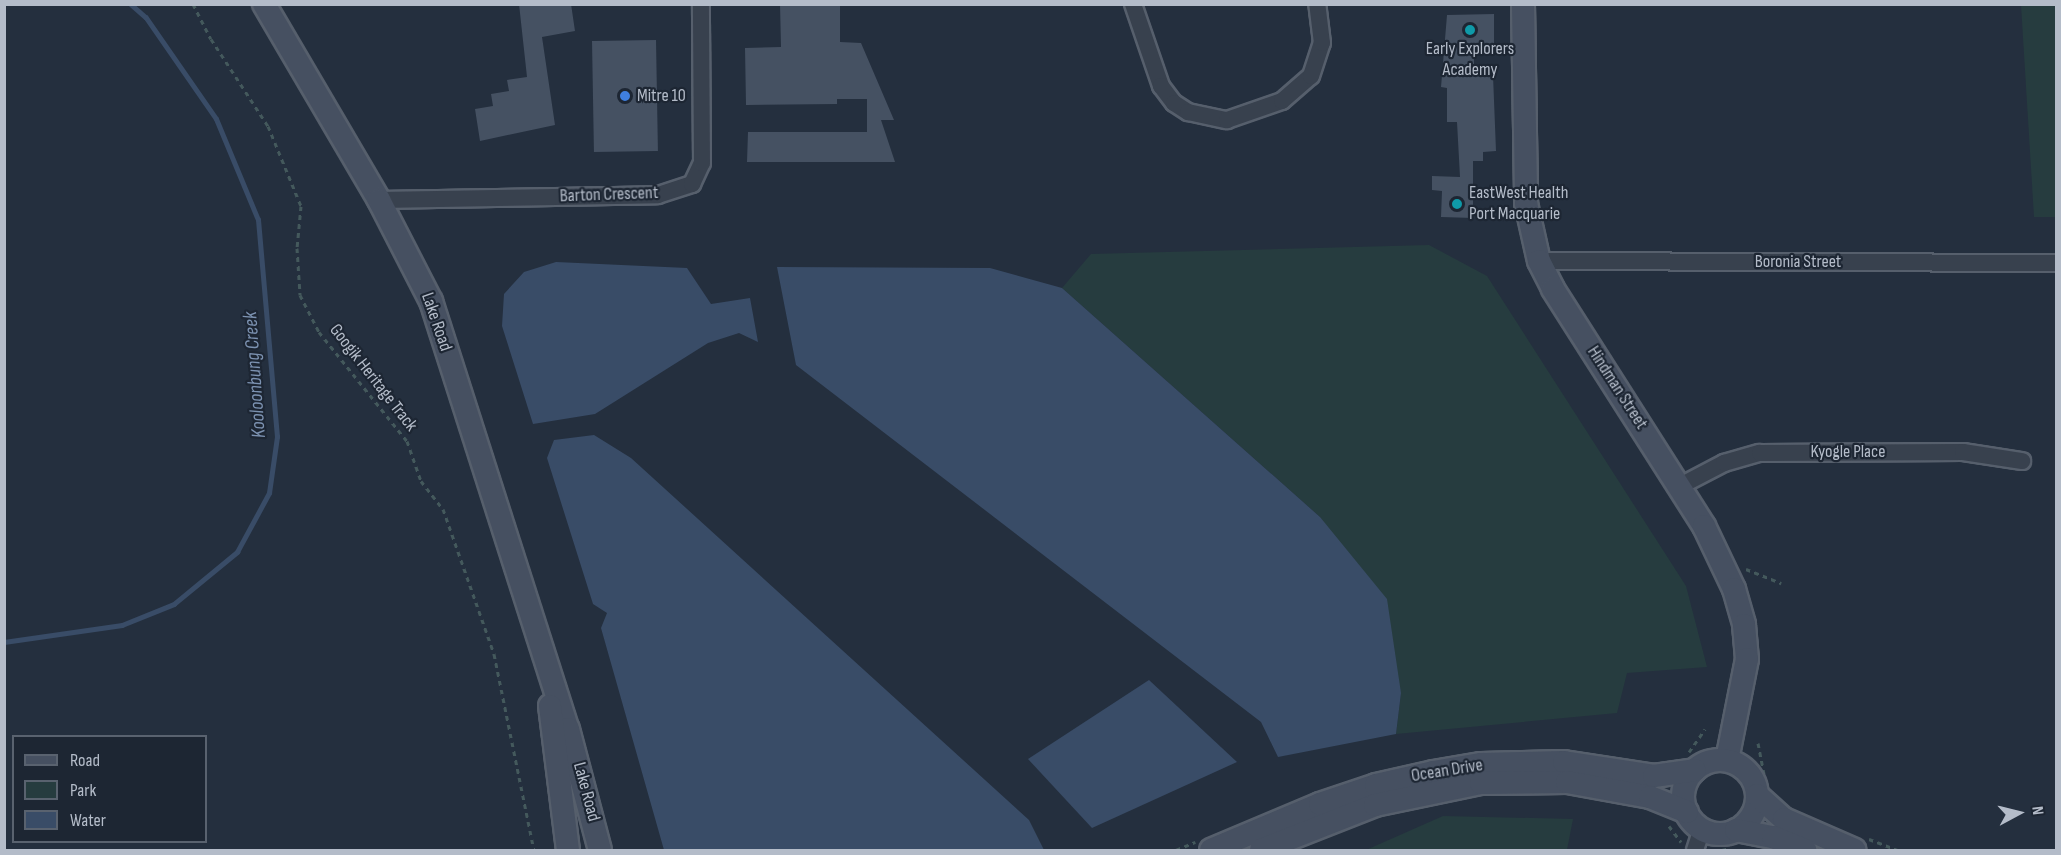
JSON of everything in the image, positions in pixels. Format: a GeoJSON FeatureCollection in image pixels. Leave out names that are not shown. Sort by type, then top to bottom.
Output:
{"type":"FeatureCollection","features":[{"type":"Feature","properties":{"kind":"main road","name":"Lake Road"},"geometry":{"type":"LineString","coordinates":[[264,4],[379,200],[431,301],[568,729],[600,850]]}},
{"type":"Feature","properties":{"kind":"main road","name":"Hindman Street"},"geometry":{"type":"LineString","coordinates":[[1523,4],[1526,203],[1539,261],[1553,289],[1680,486],[1721,556],[1744,625],[1747,659],[1727,760]]}},
{"type":"Feature","properties":{"kind":"main road","name":"Lake Road"},"geometry":{"type":"LineString","coordinates":[[546,666],[568,850]]}},
{"type":"Feature","properties":{"kind":"main road"},"geometry":{"type":"LineString","coordinates":[[1764,791],[1752,816],[1736,830],[1725,834],[1694,821],[1684,790],[1695,770],[1710,761],[1727,760],[1748,772],[1764,791],[1784,819],[1857,842]]}},
{"type":"Feature","properties":{"kind":"main road","name":"Ocean Drive"},"geometry":{"type":"LineString","coordinates":[[1211,850],[1320,804],[1376,785],[1481,764],[1564,762],[1654,776],[1695,770]]}},
{"type":"Feature","properties":{"kind":"main road","name":"Ocean Drive"},"geometry":{"type":"LineString","coordinates":[[1261,850],[1375,805],[1481,783],[1567,782],[1650,797],[1694,821]]}},
{"type":"Feature","properties":{"kind":"main road"},"geometry":{"type":"LineString","coordinates":[[1736,830],[1773,837],[1806,850]]}},
{"type":"Feature","properties":{"kind":"street","name":"Barton Crescent"},"geometry":{"type":"LineString","coordinates":[[379,200],[658,195],[692,184],[702,162],[701,4]]}},
{"type":"Feature","properties":{"kind":"street"},"geometry":{"type":"LineString","coordinates":[[1133,4],[1161,86],[1174,103],[1188,112],[1227,120],[1282,101],[1311,76],[1322,43],[1317,4]]}},
{"type":"Feature","properties":{"kind":"street","name":"Boronia Street"},"geometry":{"type":"LineString","coordinates":[[1539,261],[2056,263]]}},
{"type":"Feature","properties":{"kind":"street","name":"Kyogle Place"},"geometry":{"type":"LineString","coordinates":[[1680,486],[1724,463],[1761,453],[1963,452],[2022,461]]}},
{"type":"Feature","properties":{"kind":"street"},"geometry":{"type":"LineString","coordinates":[[1694,821],[1695,850]]}},
{"type":"Feature","properties":{"kind":"path","name":"Googik Heritage Track"},"geometry":{"type":"LineString","coordinates":[[193,4],[211,39],[268,126],[301,206],[297,248],[300,295],[319,332],[407,441],[421,481],[443,509],[494,654],[534,850]]}},
{"type":"Feature","properties":{"kind":"path"},"geometry":{"type":"LineString","coordinates":[[1742,566],[1756,576],[1781,584]]}},
{"type":"Feature","properties":{"kind":"path"},"geometry":{"type":"LineString","coordinates":[[1758,743],[1764,791]]}},
{"type":"Feature","properties":{"kind":"path"},"geometry":{"type":"LineString","coordinates":[[1663,821],[1679,835],[1679,850]]}},
{"type":"Feature","properties":{"kind":"path"},"geometry":{"type":"LineString","coordinates":[[1857,842],[1898,850]]}},
{"type":"Feature","properties":{"kind":"green space"},"geometry":{"type":"Polygon","coordinates":[[[2021,5],[2056,5],[2056,217],[2034,217],[2021,5]]]}},
{"type":"Feature","properties":{"kind":"green space"},"geometry":{"type":"Polygon","coordinates":[[[1429,245],[1487,276],[1686,586],[1707,667],[1627,673],[1617,713],[1396,734],[1401,693],[1320,517],[1062,288],[1091,254],[1429,245]]]}},
{"type":"Feature","properties":{"kind":"green space"},"geometry":{"type":"Polygon","coordinates":[[[1443,816],[1573,819],[1567,850],[1366,850],[1443,816]]]}},
{"type":"Feature","properties":{"kind":"water"},"geometry":{"type":"Polygon","coordinates":[[[556,262],[687,268],[711,304],[750,298],[758,342],[739,333],[708,343],[595,414],[533,424],[502,326],[504,294],[524,272],[556,262]]]}},
{"type":"Feature","properties":{"kind":"water"},"geometry":{"type":"Polygon","coordinates":[[[777,267],[990,268],[1062,288],[1320,517],[1387,599],[1401,693],[1396,734],[1278,757],[1261,722],[796,365],[777,267]]]}},
{"type":"Feature","properties":{"kind":"water"},"geometry":{"type":"Polygon","coordinates":[[[594,435],[631,458],[1029,820],[1044,850],[664,850],[601,628],[607,613],[593,604],[547,458],[554,440],[594,435]]]}},
{"type":"Feature","properties":{"kind":"water"},"geometry":{"type":"Polygon","coordinates":[[[1149,680],[1237,762],[1092,828],[1028,759],[1149,680]]]}},
{"type":"Feature","properties":{"kind":"building"},"geometry":{"type":"Polygon","coordinates":[[[519,4],[571,4],[575,31],[542,37],[555,125],[480,141],[475,109],[493,106],[491,94],[509,91],[507,80],[527,77],[519,4]]]}},
{"type":"Feature","properties":{"kind":"building"},"geometry":{"type":"Polygon","coordinates":[[[780,4],[840,4],[840,42],[861,43],[894,120],[881,120],[895,162],[747,162],[748,132],[867,132],[867,99],[837,99],[837,104],[746,105],[745,48],[781,47],[780,4]]]}},
{"type":"Feature","properties":{"kind":"building"},"geometry":{"type":"Polygon","coordinates":[[[1494,14],[1494,45],[1474,45],[1474,75],[1493,75],[1496,151],[1483,152],[1483,161],[1473,161],[1473,218],[1441,217],[1442,191],[1432,190],[1432,176],[1460,177],[1457,122],[1447,122],[1447,88],[1441,87],[1447,15],[1494,14]]]}},
{"type":"Feature","properties":{"kind":"building","name":"Mitre 10"},"geometry":{"type":"Polygon","coordinates":[[[656,40],[658,151],[594,152],[592,41],[656,40]]]}},
{"type":"Feature","properties":{"kind":"waterway","name":"Kooloonbung Creek"},"geometry":{"type":"LineString","coordinates":[[4,642],[122,625],[174,604],[237,552],[269,493],[277,437],[258,220],[216,119],[146,18],[130,4]]}},
{"type":"Feature","properties":{"kind":"place","name":"Early Explorers Academy"},"geometry":{"type":"Point","coordinates":[1470,30]}},
{"type":"Feature","properties":{"kind":"place","name":"Mitre 10"},"geometry":{"type":"Point","coordinates":[625,96]}},
{"type":"Feature","properties":{"kind":"place","name":"EastWest Health Port Macquarie"},"geometry":{"type":"Point","coordinates":[1457,204]}}]}
